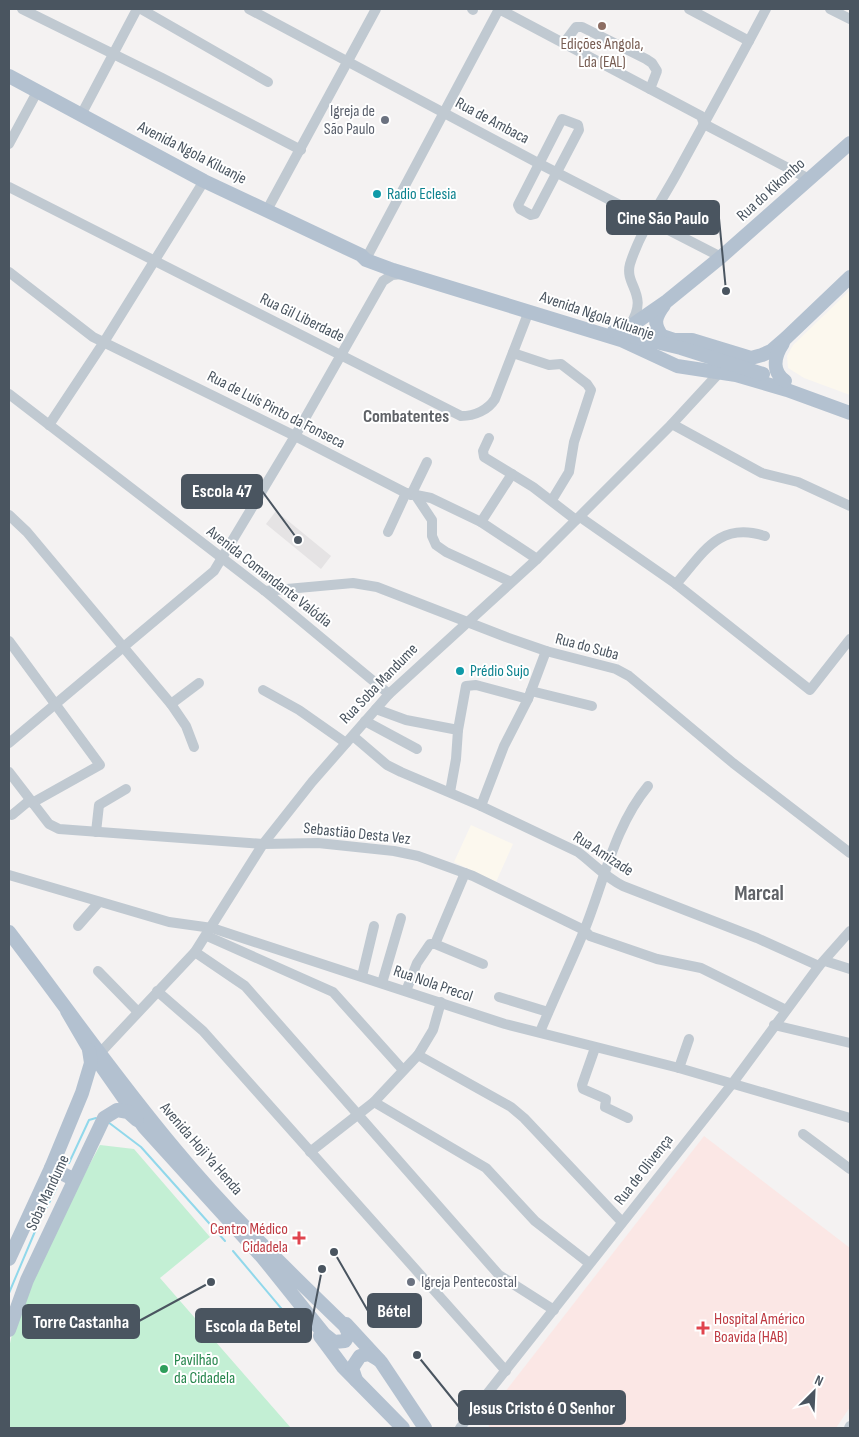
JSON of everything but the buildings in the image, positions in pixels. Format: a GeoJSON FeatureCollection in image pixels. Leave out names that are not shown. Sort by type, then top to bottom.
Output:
{"type":"FeatureCollection","features":[{"type":"Feature","properties":{"kind":"main road","name":"Avenida Ngola Kiluanje"},"geometry":{"type":"LineString","coordinates":[[9,76],[204,181],[365,255],[396,267],[609,331],[681,348],[787,382],[850,405]]}},
{"type":"Feature","properties":{"kind":"main road","name":"Rua do Kikombo"},"geometry":{"type":"LineString","coordinates":[[667,301],[721,257],[850,143]]}},
{"type":"Feature","properties":{"kind":"main road","name":"Avenida Ngola Kiluanje"},"geometry":{"type":"LineString","coordinates":[[365,255],[366,260],[393,270],[635,345],[677,366],[720,372],[776,386],[850,413]]}},
{"type":"Feature","properties":{"kind":"main road"},"geometry":{"type":"LineString","coordinates":[[667,301],[657,314],[655,326],[662,336],[668,339],[692,340],[732,354],[751,358],[771,351],[850,277]]}},
{"type":"Feature","properties":{"kind":"main road"},"geometry":{"type":"LineString","coordinates":[[609,331],[628,328],[667,301]]}},
{"type":"Feature","properties":{"kind":"main road"},"geometry":{"type":"LineString","coordinates":[[786,338],[776,355],[776,361],[778,375],[787,382]]}},
{"type":"Feature","properties":{"kind":"main road","name":"Avenida Hoji Ya Henda"},"geometry":{"type":"LineString","coordinates":[[11,939],[94,1050],[144,1127],[263,1258],[301,1306]]}},
{"type":"Feature","properties":{"kind":"main road","name":"Avenida Hoji Ya Henda"},"geometry":{"type":"LineString","coordinates":[[94,1050],[200,1178],[268,1253],[319,1301]]}},
{"type":"Feature","properties":{"kind":"main road","name":"Soba Mandume"},"geometry":{"type":"LineString","coordinates":[[9,1259],[51,1168],[86,1080],[94,1050]]}},
{"type":"Feature","properties":{"kind":"main road","name":"Soba Mandume"},"geometry":{"type":"LineString","coordinates":[[9,1330],[27,1280],[73,1179],[107,1114],[117,1110],[123,1111],[144,1127]]}},
{"type":"Feature","properties":{"kind":"main road"},"geometry":{"type":"LineString","coordinates":[[51,1168],[73,1179]]}},
{"type":"Feature","properties":{"kind":"main road"},"geometry":{"type":"LineString","coordinates":[[301,1306],[329,1338],[338,1343],[345,1342],[348,1337],[348,1330],[319,1301]]}},
{"type":"Feature","properties":{"kind":"main road"},"geometry":{"type":"LineString","coordinates":[[319,1301],[351,1328],[381,1362],[425,1428]]}},
{"type":"Feature","properties":{"kind":"main road"},"geometry":{"type":"LineString","coordinates":[[301,1306],[334,1357],[403,1428]]}},
{"type":"Feature","properties":{"kind":"main road"},"geometry":{"type":"LineString","coordinates":[[356,1381],[352,1368],[360,1356],[369,1354],[381,1362]]}},
{"type":"Feature","properties":{"kind":"street"},"geometry":{"type":"LineString","coordinates":[[23,9],[301,150]]}},
{"type":"Feature","properties":{"kind":"street"},"geometry":{"type":"LineString","coordinates":[[81,115],[115,54],[137,9]]}},
{"type":"Feature","properties":{"kind":"street"},"geometry":{"type":"LineString","coordinates":[[141,9],[268,82]]}},
{"type":"Feature","properties":{"kind":"street"},"geometry":{"type":"LineString","coordinates":[[365,255],[499,9],[701,116],[704,124],[809,179]]}},
{"type":"Feature","properties":{"kind":"street"},"geometry":{"type":"LineString","coordinates":[[689,9],[749,41]]}},
{"type":"Feature","properties":{"kind":"street"},"geometry":{"type":"LineString","coordinates":[[628,328],[637,314],[639,302],[630,275],[630,264],[650,222],[766,9]]}},
{"type":"Feature","properties":{"kind":"street"},"geometry":{"type":"LineString","coordinates":[[830,9],[850,19]]}},
{"type":"Feature","properties":{"kind":"street","name":"Rua de Ambaca"},"geometry":{"type":"LineString","coordinates":[[253,10],[538,163],[721,257]]}},
{"type":"Feature","properties":{"kind":"street"},"geometry":{"type":"LineString","coordinates":[[266,210],[301,150],[373,10]]}},
{"type":"Feature","properties":{"kind":"street"},"geometry":{"type":"LineString","coordinates":[[564,43],[576,27],[582,27],[646,59],[658,71],[650,89]]}},
{"type":"Feature","properties":{"kind":"street"},"geometry":{"type":"LineString","coordinates":[[9,144],[37,92]]}},
{"type":"Feature","properties":{"kind":"street"},"geometry":{"type":"LineString","coordinates":[[565,119],[578,125],[579,130],[558,173],[535,214],[531,215],[520,209],[518,205],[538,163],[560,121],[565,119]]}},
{"type":"Feature","properties":{"kind":"street"},"geometry":{"type":"LineString","coordinates":[[49,425],[104,342],[204,181]]}},
{"type":"Feature","properties":{"kind":"street","name":"Rua Gil Liberdade"},"geometry":{"type":"LineString","coordinates":[[9,187],[461,416],[476,414],[491,405],[529,311]]}},
{"type":"Feature","properties":{"kind":"street","name":"Rua de Luís Pinto da Fonseca"},"geometry":{"type":"LineString","coordinates":[[9,272],[93,337],[411,495],[432,498],[481,522],[538,559]]}},
{"type":"Feature","properties":{"kind":"street"},"geometry":{"type":"LineString","coordinates":[[9,743],[214,571],[295,436],[383,281],[392,275],[412,275]]}},
{"type":"Feature","properties":{"kind":"street"},"geometry":{"type":"LineString","coordinates":[[513,353],[549,365],[560,364],[587,384],[591,390],[574,442],[569,472],[552,500]]}},
{"type":"Feature","properties":{"kind":"street","name":"Rua Soba Mandume"},"geometry":{"type":"LineString","coordinates":[[94,1050],[138,1012],[194,952],[209,932],[263,844],[376,709],[467,622],[538,559],[672,424],[720,372]]}},
{"type":"Feature","properties":{"kind":"street","name":"Avenida Comandante Valódia"},"geometry":{"type":"LineString","coordinates":[[10,397],[265,591],[390,694]]}},
{"type":"Feature","properties":{"kind":"street"},"geometry":{"type":"LineString","coordinates":[[672,424],[762,473],[798,482],[850,506]]}},
{"type":"Feature","properties":{"kind":"street"},"geometry":{"type":"LineString","coordinates":[[489,438],[483,454],[676,584],[810,690],[850,639]]}},
{"type":"Feature","properties":{"kind":"street"},"geometry":{"type":"LineString","coordinates":[[388,532],[411,495],[427,462]]}},
{"type":"Feature","properties":{"kind":"street"},"geometry":{"type":"LineString","coordinates":[[481,522],[512,474]]}},
{"type":"Feature","properties":{"kind":"street"},"geometry":{"type":"LineString","coordinates":[[411,495],[432,520],[432,536],[436,545],[446,552],[511,582]]}},
{"type":"Feature","properties":{"kind":"street"},"geometry":{"type":"LineString","coordinates":[[9,514],[27,532],[171,704],[186,726],[194,747]]}},
{"type":"Feature","properties":{"kind":"street"},"geometry":{"type":"LineString","coordinates":[[676,584],[718,538],[727,533],[749,531],[766,536]]}},
{"type":"Feature","properties":{"kind":"street","name":"Rua do Suba"},"geometry":{"type":"LineString","coordinates":[[265,591],[353,583],[377,587],[546,651],[599,664],[629,676],[733,763],[850,853]]}},
{"type":"Feature","properties":{"kind":"street"},"geometry":{"type":"LineString","coordinates":[[9,642],[56,703],[100,765],[31,802],[12,815]]}},
{"type":"Feature","properties":{"kind":"street"},"geometry":{"type":"LineString","coordinates":[[480,806],[504,746],[530,695],[546,651]]}},
{"type":"Feature","properties":{"kind":"street"},"geometry":{"type":"LineString","coordinates":[[171,704],[199,683]]}},
{"type":"Feature","properties":{"kind":"street"},"geometry":{"type":"LineString","coordinates":[[450,792],[466,686],[476,685],[592,706]]}},
{"type":"Feature","properties":{"kind":"street","name":"Rua Amizade"},"geometry":{"type":"LineString","coordinates":[[263,690],[350,739],[387,765],[450,792],[578,852],[603,875],[623,886],[822,964],[850,969]]}},
{"type":"Feature","properties":{"kind":"street"},"geometry":{"type":"LineString","coordinates":[[376,709],[406,720],[458,730]]}},
{"type":"Feature","properties":{"kind":"street"},"geometry":{"type":"LineString","coordinates":[[365,721],[417,748]]}},
{"type":"Feature","properties":{"kind":"street","name":"Sebastião Desta Vez"},"geometry":{"type":"LineString","coordinates":[[9,772],[31,802],[53,827],[96,832],[263,844],[318,843],[394,851],[418,856],[466,873],[584,930],[590,936],[599,940],[657,959],[701,968],[786,1010]]}},
{"type":"Feature","properties":{"kind":"street"},"geometry":{"type":"LineString","coordinates":[[540,1032],[584,930],[603,875],[633,805],[648,786]]}},
{"type":"Feature","properties":{"kind":"street"},"geometry":{"type":"LineString","coordinates":[[96,832],[99,805],[126,789]]}},
{"type":"Feature","properties":{"kind":"street"},"geometry":{"type":"LineString","coordinates":[[435,944],[466,873]]}},
{"type":"Feature","properties":{"kind":"street","name":"Rua Nola Precol"},"geometry":{"type":"LineString","coordinates":[[9,875],[362,976],[440,1002],[595,1048],[679,1068],[850,1118]]}},
{"type":"Feature","properties":{"kind":"street"},"geometry":{"type":"LineString","coordinates":[[78,926],[99,902]]}},
{"type":"Feature","properties":{"kind":"street"},"geometry":{"type":"LineString","coordinates":[[382,983],[401,918]]}},
{"type":"Feature","properties":{"kind":"street"},"geometry":{"type":"LineString","coordinates":[[362,976],[374,926]]}},
{"type":"Feature","properties":{"kind":"street","name":"Rua de Olivença"},"geometry":{"type":"LineString","coordinates":[[460,1428],[732,1084],[774,1025],[850,931]]}},
{"type":"Feature","properties":{"kind":"street"},"geometry":{"type":"LineString","coordinates":[[209,932],[333,992],[403,1070]]}},
{"type":"Feature","properties":{"kind":"street"},"geometry":{"type":"LineString","coordinates":[[406,991],[417,963],[429,946],[435,944],[483,964]]}},
{"type":"Feature","properties":{"kind":"street"},"geometry":{"type":"LineString","coordinates":[[194,952],[245,986],[499,1275],[554,1310]]}},
{"type":"Feature","properties":{"kind":"street"},"geometry":{"type":"LineString","coordinates":[[98,971],[138,1012]]}},
{"type":"Feature","properties":{"kind":"street"},"geometry":{"type":"LineString","coordinates":[[157,991],[203,1031],[506,1371]]}},
{"type":"Feature","properties":{"kind":"street"},"geometry":{"type":"LineString","coordinates":[[499,997],[548,1012]]}},
{"type":"Feature","properties":{"kind":"street"},"geometry":{"type":"LineString","coordinates":[[310,1152],[374,1102],[418,1055],[433,1030],[440,1002]]}},
{"type":"Feature","properties":{"kind":"street"},"geometry":{"type":"LineString","coordinates":[[774,1025],[850,1043]]}},
{"type":"Feature","properties":{"kind":"street"},"geometry":{"type":"LineString","coordinates":[[679,1068],[689,1040]]}},
{"type":"Feature","properties":{"kind":"street"},"geometry":{"type":"LineString","coordinates":[[595,1048],[582,1085],[583,1090],[602,1096],[606,1099],[605,1107],[628,1118]]}},
{"type":"Feature","properties":{"kind":"street"},"geometry":{"type":"LineString","coordinates":[[418,1055],[511,1107],[535,1129],[622,1222]]}},
{"type":"Feature","properties":{"kind":"street"},"geometry":{"type":"LineString","coordinates":[[374,1102],[486,1168],[535,1221],[589,1263]]}},
{"type":"Feature","properties":{"kind":"street"},"geometry":{"type":"LineString","coordinates":[[802,1134],[850,1169]]}},
{"type":"Feature","properties":{"kind":"shaded area"},"geometry":{"type":"Polygon","coordinates":[[[850,290],[850,395],[804,378],[788,368],[787,356],[793,345],[850,290]]]}},
{"type":"Feature","properties":{"kind":"shaded area"},"geometry":{"type":"Polygon","coordinates":[[[276,511],[331,556],[321,569],[266,524],[276,511]]]}},
{"type":"Feature","properties":{"kind":"shaded area"},"geometry":{"type":"Polygon","coordinates":[[[471,825],[513,844],[496,882],[454,862],[471,825]]]}},
{"type":"Feature","properties":{"kind":"shaded area","name":"Hospital Américo Boavida (HAB)"},"geometry":{"type":"Polygon","coordinates":[[[704,1136],[850,1248],[850,1407],[836,1428],[489,1428],[487,1415],[704,1136]]]}},
{"type":"Feature","properties":{"kind":"green space"},"geometry":{"type":"Polygon","coordinates":[[[100,1145],[134,1149],[210,1237],[160,1278],[291,1428],[9,1428],[8,1357],[16,1321],[35,1269],[60,1218],[100,1145]]]}},
{"type":"Feature","properties":{"kind":"waterway"},"geometry":{"type":"LineString","coordinates":[[69,1163],[89,1120],[96,1118]]}},
{"type":"Feature","properties":{"kind":"waterway"},"geometry":{"type":"LineString","coordinates":[[108,1122],[141,1147],[225,1241]]}},
{"type":"Feature","properties":{"kind":"waterway"},"geometry":{"type":"LineString","coordinates":[[9,1293],[36,1229],[57,1187]]}},
{"type":"Feature","properties":{"kind":"waterway"},"geometry":{"type":"LineString","coordinates":[[233,1251],[302,1333]]}},
{"type":"Feature","properties":{"kind":"place","name":"Edições Angola, Lda (EAL)"},"geometry":{"type":"Point","coordinates":[602,26]}},
{"type":"Feature","properties":{"kind":"place","name":"Igreja de São Paulo"},"geometry":{"type":"Point","coordinates":[385,120]}},
{"type":"Feature","properties":{"kind":"place","name":"Radio Eclesia"},"geometry":{"type":"Point","coordinates":[377,194]}},
{"type":"Feature","properties":{"kind":"place","name":"Cine São Paulo"},"geometry":{"type":"Point","coordinates":[726,291]}},
{"type":"Feature","properties":{"kind":"place","name":"Escola 47"},"geometry":{"type":"Point","coordinates":[298,540]}},
{"type":"Feature","properties":{"kind":"place","name":"Prédio Sujo"},"geometry":{"type":"Point","coordinates":[460,671]}},
{"type":"Feature","properties":{"kind":"place","name":"Centro Médico Cidadela"},"geometry":{"type":"Point","coordinates":[299,1238]}},
{"type":"Feature","properties":{"kind":"place","name":"Bétel"},"geometry":{"type":"Point","coordinates":[334,1252]}},
{"type":"Feature","properties":{"kind":"place","name":"Escola da Betel"},"geometry":{"type":"Point","coordinates":[322,1269]}},
{"type":"Feature","properties":{"kind":"place","name":"Torre Castanha"},"geometry":{"type":"Point","coordinates":[211,1282]}},
{"type":"Feature","properties":{"kind":"place","name":"Igreja Pentecostal"},"geometry":{"type":"Point","coordinates":[411,1282]}},
{"type":"Feature","properties":{"kind":"place","name":"Hospital Américo Boavida (HAB)"},"geometry":{"type":"Point","coordinates":[703,1328]}},
{"type":"Feature","properties":{"kind":"place","name":"Jesus Cristo é O Senhor"},"geometry":{"type":"Point","coordinates":[417,1355]}},
{"type":"Feature","properties":{"kind":"place","name":"Pavilhão da Cidadela"},"geometry":{"type":"Point","coordinates":[164,1369]}},
{"type":"Feature","properties":{"kind":"district","name":"Combatentes"},"geometry":{"type":"Point","coordinates":[406,416]}},
{"type":"Feature","properties":{"kind":"district","name":"Marcal"},"geometry":{"type":"Point","coordinates":[759,893]}}]}
